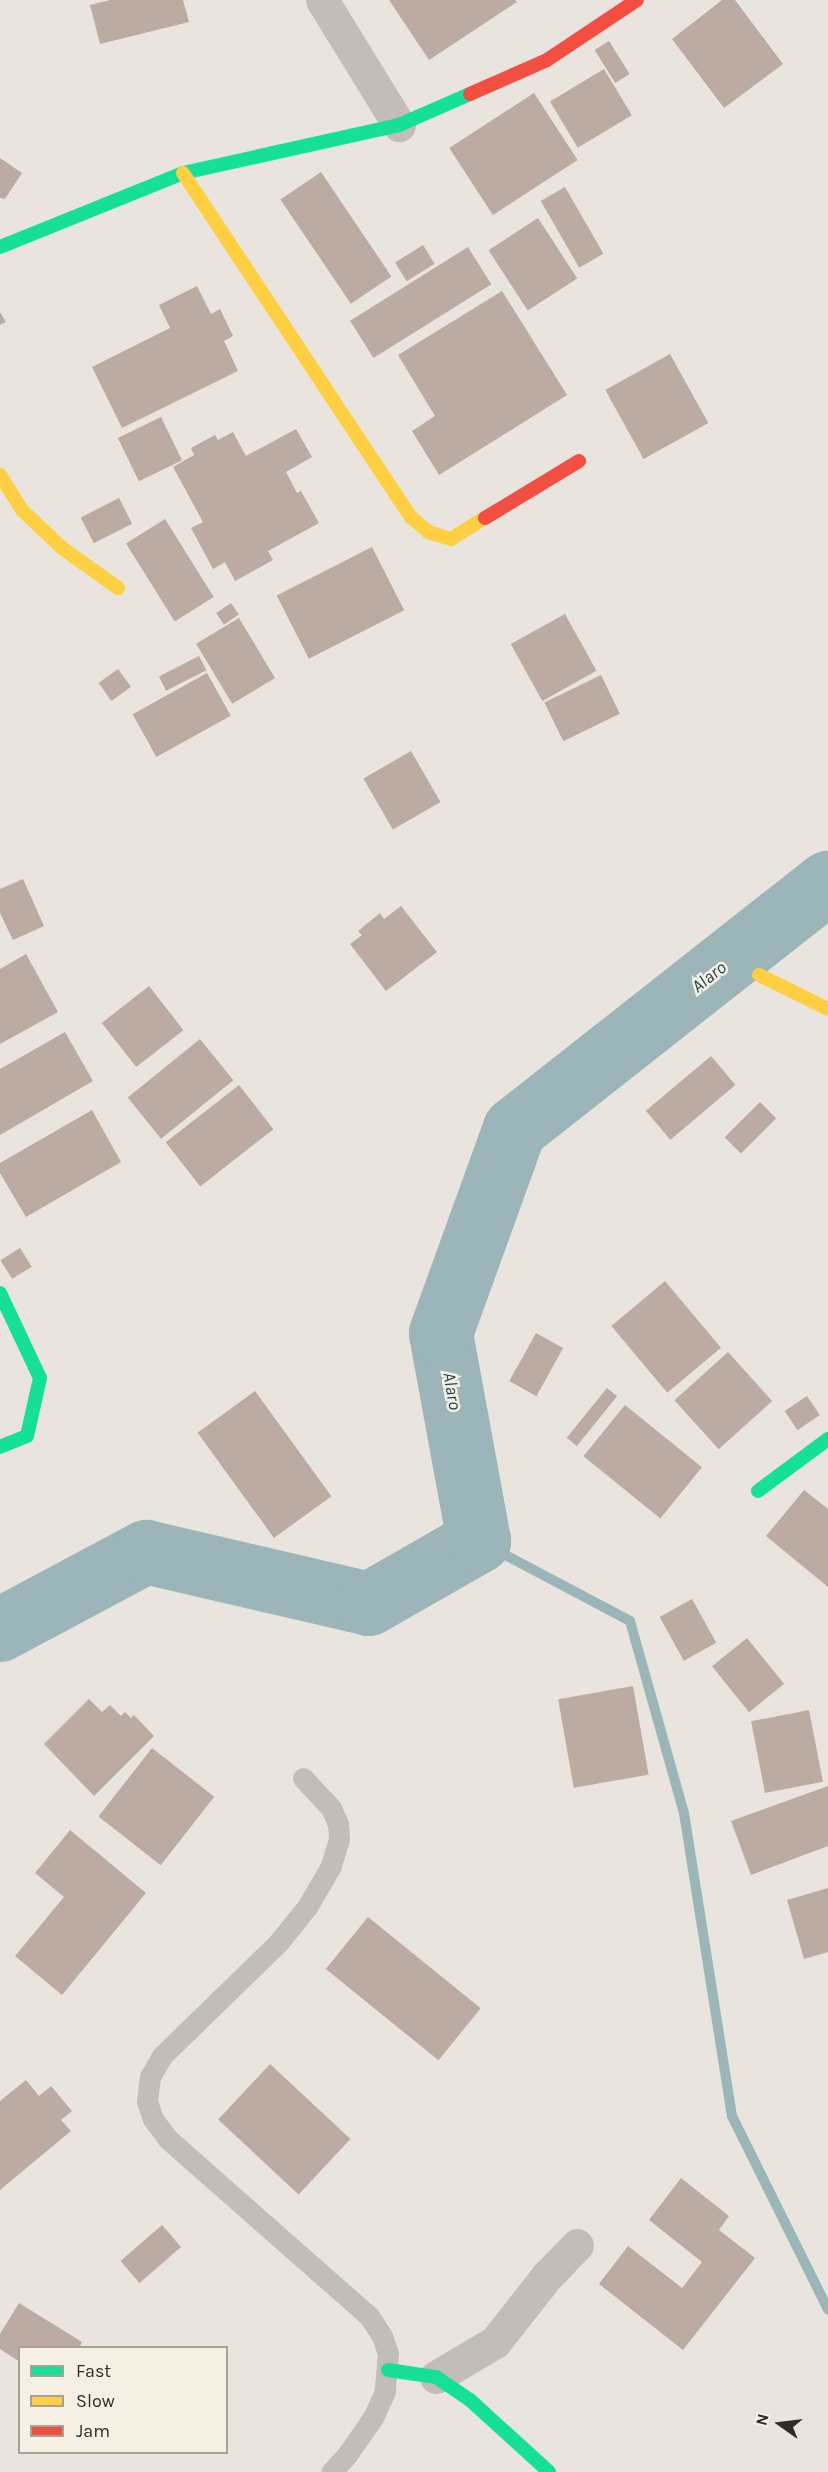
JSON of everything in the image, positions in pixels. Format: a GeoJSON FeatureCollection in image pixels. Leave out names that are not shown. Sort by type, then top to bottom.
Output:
{"type":"FeatureCollection","features":[{"type":"Feature","properties":{"kind":"street"},"geometry":{"type":"LineString","coordinates":[[322,0],[399,125]]}},
{"type":"Feature","properties":{"kind":"street"},"geometry":{"type":"LineString","coordinates":[[0,247],[183,173],[399,125],[547,60],[637,0]]}},
{"type":"Feature","properties":{"kind":"street"},"geometry":{"type":"LineString","coordinates":[[183,173],[411,517],[428,532],[451,539],[579,460]]}},
{"type":"Feature","properties":{"kind":"street"},"geometry":{"type":"LineString","coordinates":[[0,475],[22,510],[62,548],[118,588]]}},
{"type":"Feature","properties":{"kind":"street"},"geometry":{"type":"LineString","coordinates":[[759,975],[828,1008]]}},
{"type":"Feature","properties":{"kind":"street"},"geometry":{"type":"LineString","coordinates":[[0,1293],[40,1378],[27,1436],[0,1447]]}},
{"type":"Feature","properties":{"kind":"street"},"geometry":{"type":"LineString","coordinates":[[758,1491],[828,1439]]}},
{"type":"Feature","properties":{"kind":"street"},"geometry":{"type":"LineString","coordinates":[[436,2377],[495,2342],[547,2276],[577,2246]]}},
{"type":"Feature","properties":{"kind":"street"},"geometry":{"type":"LineString","coordinates":[[388,2370],[436,2377],[470,2400],[549,2472]]}},
{"type":"Feature","properties":{"kind":"lane"},"geometry":{"type":"LineString","coordinates":[[303,1778],[332,1808],[338,1824],[339,1839],[331,1866],[307,1907],[278,1943],[162,2056],[150,2077],[147,2101],[153,2119],[168,2139],[369,2316],[382,2336],[388,2353],[385,2391],[374,2416],[331,2472]]}},
{"type":"Feature","properties":{"kind":"building"},"geometry":{"type":"Polygon","coordinates":[[[110,0],[183,0],[189,22],[100,44],[90,5],[110,0]]]}},
{"type":"Feature","properties":{"kind":"building"},"geometry":{"type":"Polygon","coordinates":[[[389,0],[515,0],[517,2],[429,60],[389,0]]]}},
{"type":"Feature","properties":{"kind":"building"},"geometry":{"type":"Polygon","coordinates":[[[722,0],[735,0],[783,64],[724,108],[672,39],[722,0]]]}},
{"type":"Feature","properties":{"kind":"building"},"geometry":{"type":"Polygon","coordinates":[[[609,41],[630,74],[615,83],[595,50],[609,41]]]}},
{"type":"Feature","properties":{"kind":"building"},"geometry":{"type":"Polygon","coordinates":[[[604,69],[632,115],[578,148],[550,101],[604,69]]]}},
{"type":"Feature","properties":{"kind":"building"},"geometry":{"type":"Polygon","coordinates":[[[534,93],[578,160],[493,215],[449,148],[534,93]]]}},
{"type":"Feature","properties":{"kind":"building"},"geometry":{"type":"Polygon","coordinates":[[[0,158],[22,173],[5,199],[0,198],[0,158]]]}},
{"type":"Feature","properties":{"kind":"building"},"geometry":{"type":"Polygon","coordinates":[[[321,172],[391,276],[351,304],[280,199],[321,172]]]}},
{"type":"Feature","properties":{"kind":"building"},"geometry":{"type":"Polygon","coordinates":[[[565,187],[604,254],[579,268],[541,201],[565,187]]]}},
{"type":"Feature","properties":{"kind":"building"},"geometry":{"type":"Polygon","coordinates":[[[538,218],[577,278],[528,311],[489,250],[538,218]]]}},
{"type":"Feature","properties":{"kind":"building"},"geometry":{"type":"Polygon","coordinates":[[[423,245],[435,264],[407,281],[395,262],[423,245]]]}},
{"type":"Feature","properties":{"kind":"building"},"geometry":{"type":"Polygon","coordinates":[[[468,247],[491,284],[373,358],[350,321],[468,247]]]}},
{"type":"Feature","properties":{"kind":"building"},"geometry":{"type":"Polygon","coordinates":[[[197,286],[211,314],[220,309],[233,336],[224,341],[238,371],[122,428],[92,367],[170,328],[159,305],[197,286]]]}},
{"type":"Feature","properties":{"kind":"building"},"geometry":{"type":"Polygon","coordinates":[[[502,291],[567,395],[439,475],[412,431],[435,416],[398,355],[502,291]]]}},
{"type":"Feature","properties":{"kind":"building"},"geometry":{"type":"Polygon","coordinates":[[[0,312],[6,322],[0,325],[0,312]]]}},
{"type":"Feature","properties":{"kind":"building"},"geometry":{"type":"Polygon","coordinates":[[[670,354],[708,423],[644,459],[605,390],[670,354]]]}},
{"type":"Feature","properties":{"kind":"building"},"geometry":{"type":"Polygon","coordinates":[[[161,417],[182,460],[139,481],[118,438],[161,417]]]}},
{"type":"Feature","properties":{"kind":"building"},"geometry":{"type":"Polygon","coordinates":[[[296,429],[312,457],[286,472],[297,493],[301,491],[319,523],[268,551],[273,560],[235,581],[225,562],[213,569],[191,528],[203,522],[173,467],[194,455],[191,448],[215,435],[218,440],[233,432],[246,456],[296,429]]]}},
{"type":"Feature","properties":{"kind":"building"},"geometry":{"type":"Polygon","coordinates":[[[119,498],[132,524],[94,543],[81,518],[119,498]]]}},
{"type":"Feature","properties":{"kind":"building"},"geometry":{"type":"Polygon","coordinates":[[[165,519],[214,597],[175,621],[126,543],[165,519]]]}},
{"type":"Feature","properties":{"kind":"building"},"geometry":{"type":"Polygon","coordinates":[[[372,547],[404,610],[309,659],[277,596],[372,547]]]}},
{"type":"Feature","properties":{"kind":"building"},"geometry":{"type":"Polygon","coordinates":[[[231,603],[239,615],[224,625],[216,613],[231,603]]]}},
{"type":"Feature","properties":{"kind":"building"},"geometry":{"type":"Polygon","coordinates":[[[565,614],[597,671],[542,701],[511,644],[565,614]]]}},
{"type":"Feature","properties":{"kind":"building"},"geometry":{"type":"Polygon","coordinates":[[[239,618],[275,678],[232,704],[196,644],[239,618]]]}},
{"type":"Feature","properties":{"kind":"building"},"geometry":{"type":"Polygon","coordinates":[[[199,656],[206,670],[166,691],[159,676],[199,656]]]}},
{"type":"Feature","properties":{"kind":"building"},"geometry":{"type":"Polygon","coordinates":[[[118,669],[131,687],[112,701],[99,683],[118,669]]]}},
{"type":"Feature","properties":{"kind":"building"},"geometry":{"type":"Polygon","coordinates":[[[207,673],[231,716],[156,757],[133,714],[207,673]]]}},
{"type":"Feature","properties":{"kind":"building"},"geometry":{"type":"Polygon","coordinates":[[[601,675],[620,714],[563,741],[544,703],[601,675]]]}},
{"type":"Feature","properties":{"kind":"building"},"geometry":{"type":"Polygon","coordinates":[[[411,751],[441,802],[393,830],[363,778],[411,751]]]}},
{"type":"Feature","properties":{"kind":"building"},"geometry":{"type":"Polygon","coordinates":[[[23,879],[44,926],[13,940],[0,913],[0,889],[23,879]]]}},
{"type":"Feature","properties":{"kind":"building"},"geometry":{"type":"Polygon","coordinates":[[[401,906],[437,952],[386,991],[350,944],[362,935],[358,931],[380,913],[384,919],[401,906]]]}},
{"type":"Feature","properties":{"kind":"building"},"geometry":{"type":"Polygon","coordinates":[[[26,954],[58,1012],[0,1044],[0,969],[26,954]]]}},
{"type":"Feature","properties":{"kind":"building"},"geometry":{"type":"Polygon","coordinates":[[[149,986],[183,1030],[136,1067],[102,1023],[149,986]]]}},
{"type":"Feature","properties":{"kind":"building"},"geometry":{"type":"Polygon","coordinates":[[[65,1032],[93,1081],[0,1135],[0,1069],[65,1032]]]}},
{"type":"Feature","properties":{"kind":"building"},"geometry":{"type":"Polygon","coordinates":[[[200,1039],[233,1080],[161,1139],[128,1098],[200,1039]]]}},
{"type":"Feature","properties":{"kind":"building"},"geometry":{"type":"Polygon","coordinates":[[[711,1056],[735,1085],[670,1140],[646,1111],[711,1056]]]}},
{"type":"Feature","properties":{"kind":"building"},"geometry":{"type":"Polygon","coordinates":[[[239,1085],[273,1129],[200,1186],[166,1142],[239,1085]]]}},
{"type":"Feature","properties":{"kind":"building"},"geometry":{"type":"Polygon","coordinates":[[[760,1102],[776,1118],[741,1154],[725,1137],[760,1102]]]}},
{"type":"Feature","properties":{"kind":"building"},"geometry":{"type":"Polygon","coordinates":[[[92,1110],[121,1162],[26,1217],[0,1173],[0,1163],[92,1110]]]}},
{"type":"Feature","properties":{"kind":"building"},"geometry":{"type":"Polygon","coordinates":[[[20,1248],[32,1267],[12,1279],[0,1260],[20,1248]]]}},
{"type":"Feature","properties":{"kind":"building"},"geometry":{"type":"Polygon","coordinates":[[[665,1281],[721,1348],[667,1393],[611,1326],[665,1281]]]}},
{"type":"Feature","properties":{"kind":"building"},"geometry":{"type":"Polygon","coordinates":[[[536,1333],[563,1348],[536,1396],[509,1381],[536,1333]]]}},
{"type":"Feature","properties":{"kind":"building"},"geometry":{"type":"Polygon","coordinates":[[[728,1352],[772,1401],[719,1449],[674,1400],[728,1352]]]}},
{"type":"Feature","properties":{"kind":"building"},"geometry":{"type":"Polygon","coordinates":[[[607,1388],[617,1396],[577,1446],[567,1438],[607,1388]]]}},
{"type":"Feature","properties":{"kind":"building"},"geometry":{"type":"Polygon","coordinates":[[[255,1391],[331,1496],[274,1538],[198,1433],[255,1391]]]}},
{"type":"Feature","properties":{"kind":"building"},"geometry":{"type":"Polygon","coordinates":[[[807,1396],[820,1415],[797,1430],[785,1411],[807,1396]]]}},
{"type":"Feature","properties":{"kind":"building"},"geometry":{"type":"Polygon","coordinates":[[[625,1405],[702,1467],[660,1519],[583,1456],[625,1405]]]}},
{"type":"Feature","properties":{"kind":"building"},"geometry":{"type":"Polygon","coordinates":[[[804,1490],[828,1509],[828,1587],[766,1536],[804,1490]]]}},
{"type":"Feature","properties":{"kind":"building"},"geometry":{"type":"Polygon","coordinates":[[[692,1599],[716,1643],[684,1661],[660,1617],[692,1599]]]}},
{"type":"Feature","properties":{"kind":"building"},"geometry":{"type":"Polygon","coordinates":[[[747,1638],[784,1684],[749,1712],[712,1666],[747,1638]]]}},
{"type":"Feature","properties":{"kind":"building"},"geometry":{"type":"Polygon","coordinates":[[[633,1686],[649,1775],[574,1788],[558,1699],[633,1686]]]}},
{"type":"Feature","properties":{"kind":"building"},"geometry":{"type":"Polygon","coordinates":[[[89,1699],[102,1712],[110,1705],[121,1716],[125,1712],[131,1718],[134,1715],[154,1736],[94,1796],[44,1744],[89,1699]]]}},
{"type":"Feature","properties":{"kind":"building"},"geometry":{"type":"Polygon","coordinates":[[[809,1710],[823,1782],[765,1793],[751,1721],[809,1710]]]}},
{"type":"Feature","properties":{"kind":"building"},"geometry":{"type":"Polygon","coordinates":[[[152,1748],[214,1797],[161,1865],[98,1817],[152,1748]]]}},
{"type":"Feature","properties":{"kind":"building"},"geometry":{"type":"Polygon","coordinates":[[[828,1786],[828,1846],[751,1875],[731,1821],[828,1786]]]}},
{"type":"Feature","properties":{"kind":"building"},"geometry":{"type":"Polygon","coordinates":[[[70,1830],[146,1893],[62,1995],[15,1956],[64,1897],[35,1873],[70,1830]]]}},
{"type":"Feature","properties":{"kind":"building"},"geometry":{"type":"Polygon","coordinates":[[[828,1888],[828,1952],[804,1959],[787,1900],[828,1888]]]}},
{"type":"Feature","properties":{"kind":"building"},"geometry":{"type":"Polygon","coordinates":[[[368,1917],[481,2008],[439,2060],[326,1969],[368,1917]]]}},
{"type":"Feature","properties":{"kind":"building"},"geometry":{"type":"Polygon","coordinates":[[[270,2064],[350,2139],[299,2195],[218,2120],[270,2064]]]}},
{"type":"Feature","properties":{"kind":"building"},"geometry":{"type":"Polygon","coordinates":[[[26,2080],[39,2096],[51,2086],[72,2111],[61,2120],[71,2131],[0,2190],[0,2101],[26,2080]]]}},
{"type":"Feature","properties":{"kind":"building"},"geometry":{"type":"Polygon","coordinates":[[[681,2178],[729,2216],[719,2230],[755,2258],[683,2350],[599,2284],[628,2246],[682,2288],[702,2262],[649,2220],[681,2178]]]}},
{"type":"Feature","properties":{"kind":"building"},"geometry":{"type":"Polygon","coordinates":[[[162,2225],[181,2247],[140,2283],[120,2261],[162,2225]]]}},
{"type":"Feature","properties":{"kind":"building"},"geometry":{"type":"Polygon","coordinates":[[[19,2303],[82,2342],[80,2346],[18,2346],[18,2361],[0,2349],[0,2334],[19,2303]]]}},
{"type":"Feature","properties":{"kind":"waterway","name":"Alaro"},"geometry":{"type":"LineString","coordinates":[[0,1630],[146,1552],[369,1604],[479,1541],[441,1333],[515,1129],[828,883]]}},
{"type":"Feature","properties":{"kind":"waterway"},"geometry":{"type":"LineString","coordinates":[[479,1541],[630,1621],[684,1813],[732,2116],[828,2309]]}},
{"type":"Feature","properties":{"kind":"traffic: fast"},"geometry":{"type":"LineString","coordinates":[[0,247],[183,173],[399,125],[470,94]]}},
{"type":"Feature","properties":{"kind":"traffic: fast"},"geometry":{"type":"LineString","coordinates":[[0,1293],[40,1378],[27,1436],[0,1447]]}},
{"type":"Feature","properties":{"kind":"traffic: fast"},"geometry":{"type":"LineString","coordinates":[[758,1491],[828,1439]]}},
{"type":"Feature","properties":{"kind":"traffic: fast"},"geometry":{"type":"LineString","coordinates":[[388,2370],[436,2377],[470,2400],[549,2472]]}},
{"type":"Feature","properties":{"kind":"traffic: slow"},"geometry":{"type":"LineString","coordinates":[[183,173],[411,517],[428,532],[451,539],[485,518]]}},
{"type":"Feature","properties":{"kind":"traffic: slow"},"geometry":{"type":"LineString","coordinates":[[0,475],[22,510],[62,548],[118,588]]}},
{"type":"Feature","properties":{"kind":"traffic: slow"},"geometry":{"type":"LineString","coordinates":[[759,975],[828,1009]]}},
{"type":"Feature","properties":{"kind":"traffic: jam"},"geometry":{"type":"LineString","coordinates":[[470,94],[547,60],[637,0]]}},
{"type":"Feature","properties":{"kind":"traffic: jam"},"geometry":{"type":"LineString","coordinates":[[485,518],[579,461]]}}]}
